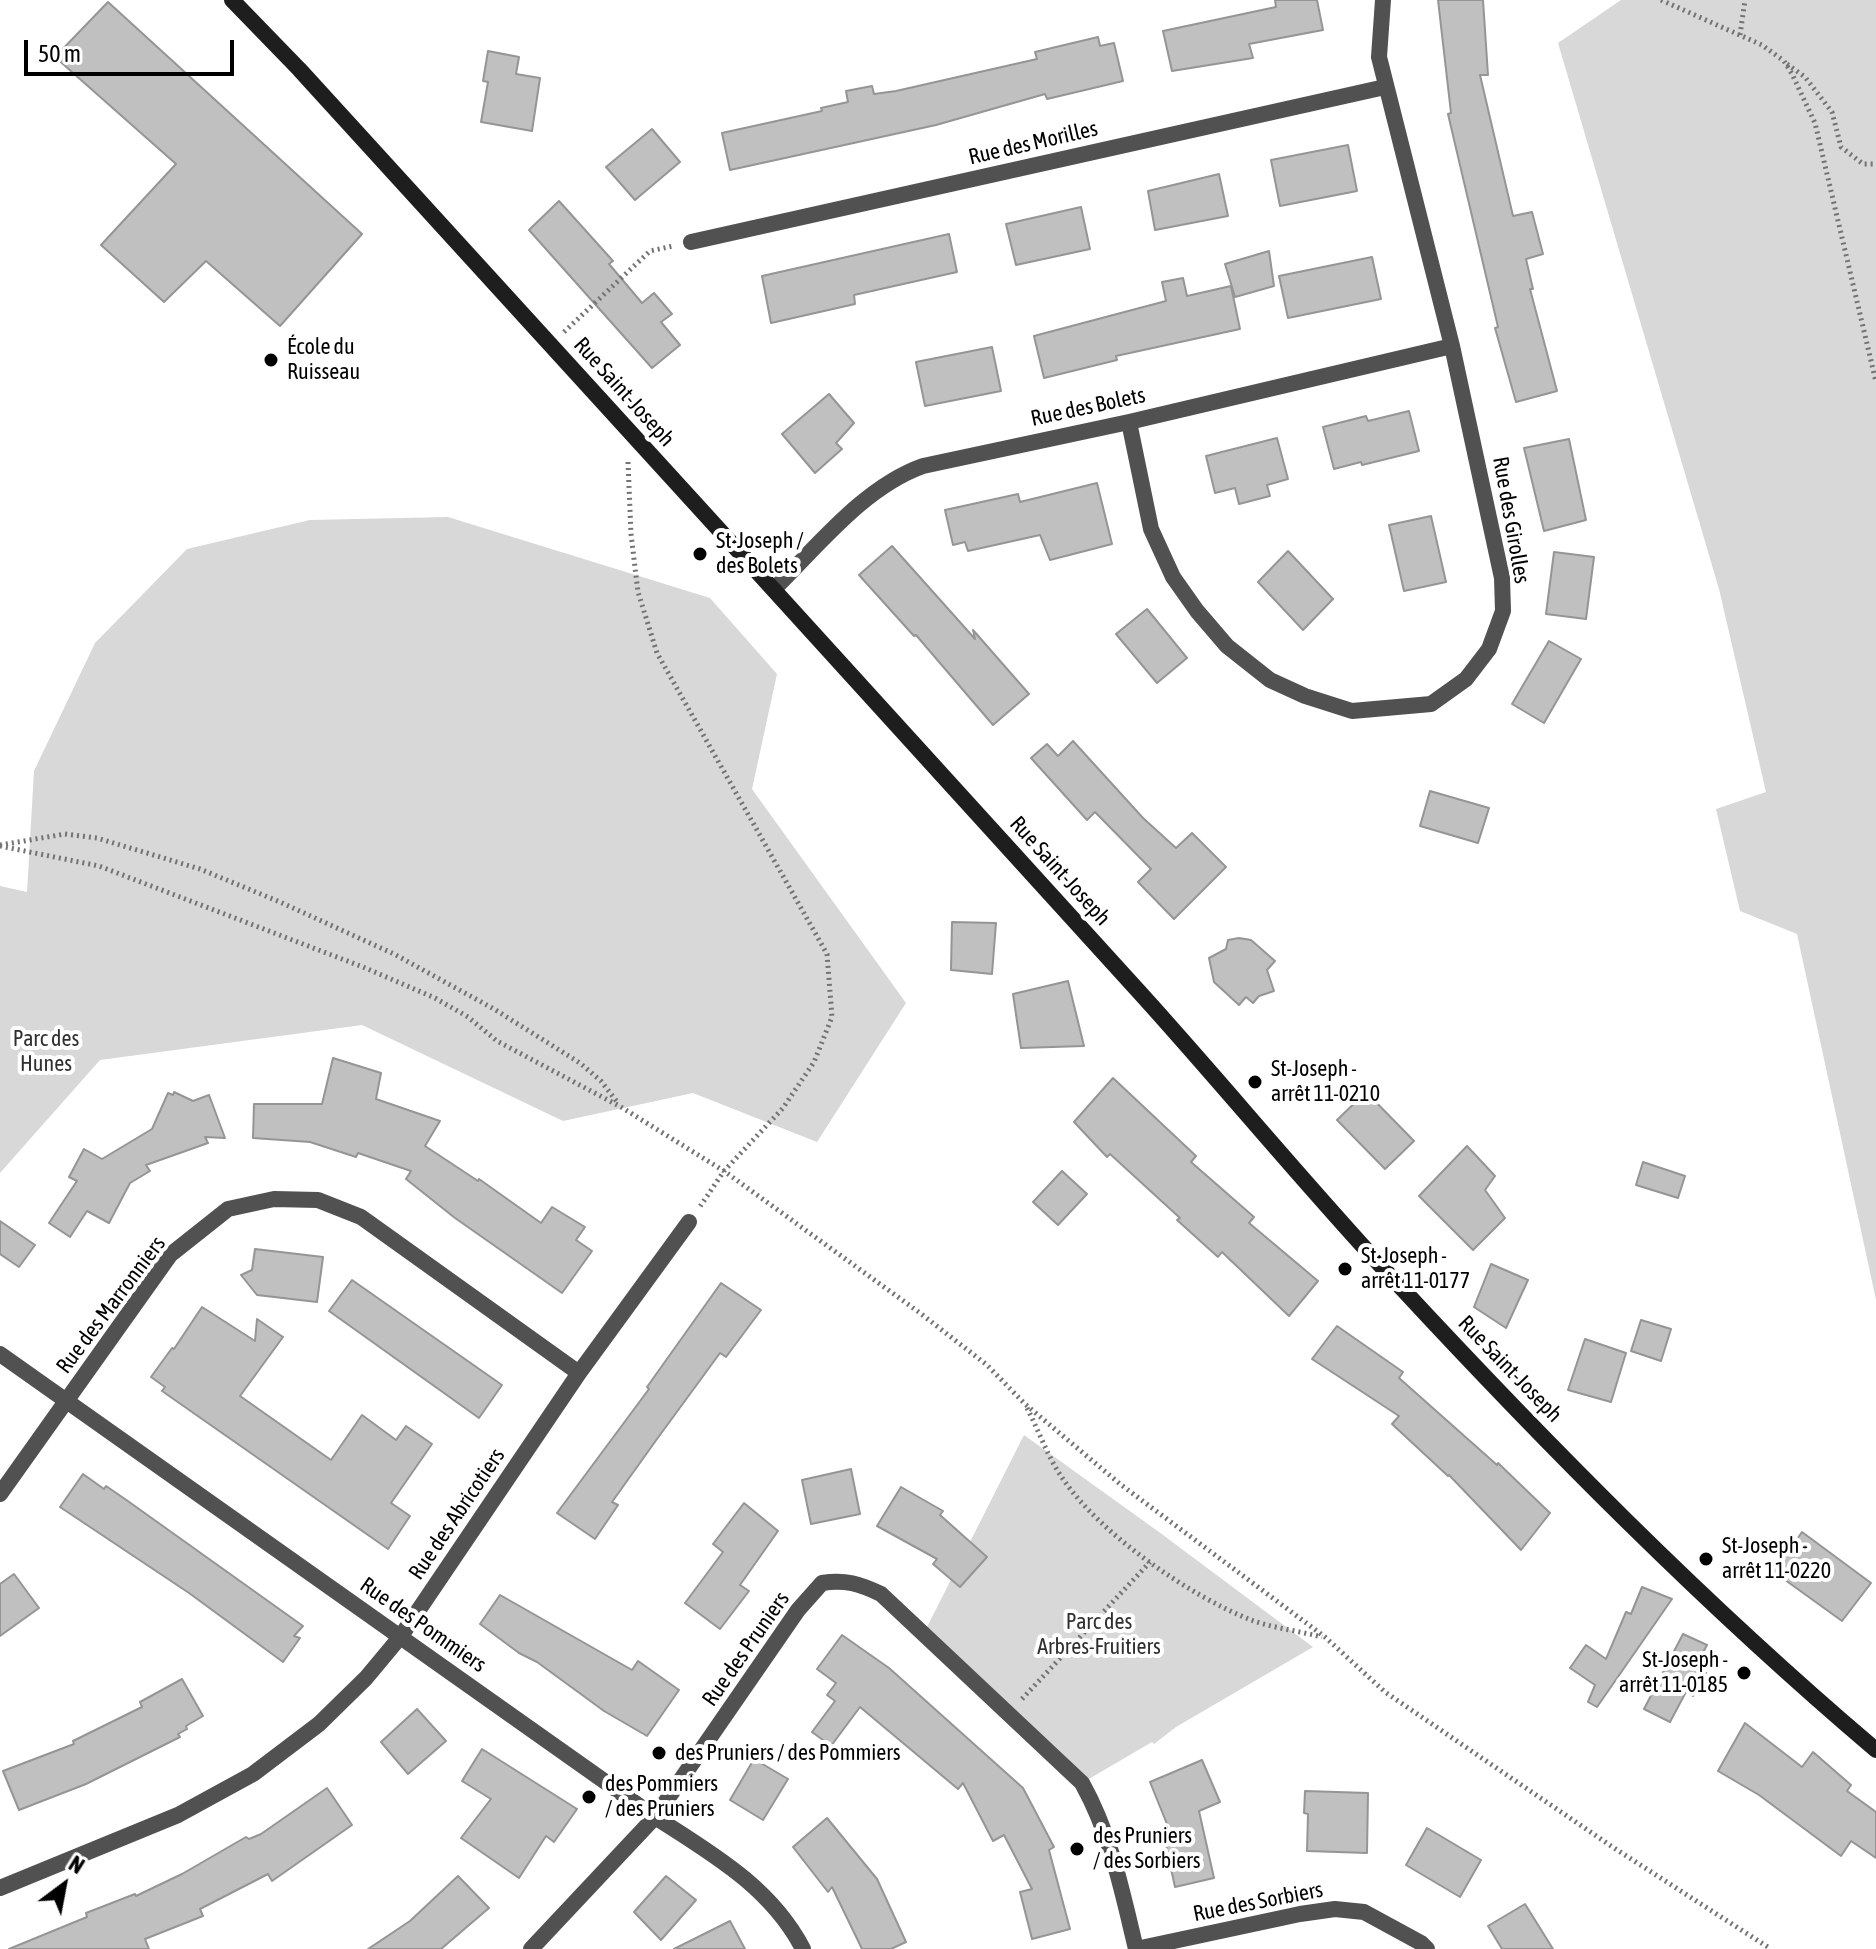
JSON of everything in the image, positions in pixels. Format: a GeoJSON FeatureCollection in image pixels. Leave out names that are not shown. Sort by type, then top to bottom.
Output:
{"type":"FeatureCollection","features":[{"type":"Feature","properties":{"kind":"street","name":"Rue Saint-Joseph"},"geometry":{"type":"LineString","coordinates":[[232,0],[552,344],[1170,1026],[1391,1277],[1522,1415],[1789,1676],[1876,1750]]}},
{"type":"Feature","properties":{"kind":"street","name":"Rue des Girolles"},"geometry":{"type":"LineString","coordinates":[[1129,422],[1151,529],[1173,577],[1227,646],[1270,680],[1305,696],[1352,711],[1431,704],[1466,679],[1489,649],[1503,611],[1502,578],[1452,346],[1385,87],[1379,57],[1383,0]]}},
{"type":"Feature","properties":{"kind":"street","name":"Rue des Morilles"},"geometry":{"type":"LineString","coordinates":[[691,242],[1385,87]]}},
{"type":"Feature","properties":{"kind":"street","name":"Rue des Bolets"},"geometry":{"type":"LineString","coordinates":[[774,589],[858,506],[898,475],[923,466],[1129,422],[1452,346]]}},
{"type":"Feature","properties":{"kind":"street","name":"Rue des Marronniers"},"geometry":{"type":"LineString","coordinates":[[0,1494],[170,1255],[228,1209],[274,1199],[318,1200],[361,1217],[579,1373]]}},
{"type":"Feature","properties":{"kind":"street","name":"Rue des Abricotiers"},"geometry":{"type":"LineString","coordinates":[[0,1888],[178,1815],[253,1774],[319,1724],[366,1678],[401,1636],[579,1373],[689,1222]]}},
{"type":"Feature","properties":{"kind":"street","name":"Rue des Pommiers"},"geometry":{"type":"LineString","coordinates":[[0,1354],[655,1817],[738,1871],[766,1899],[803,1949]]}},
{"type":"Feature","properties":{"kind":"street","name":"Rue des Pruniers"},"geometry":{"type":"LineString","coordinates":[[531,1949],[655,1817],[798,1610],[822,1583],[839,1580],[861,1584],[881,1594],[1082,1783],[1099,1813],[1113,1852],[1136,1949]]}},
{"type":"Feature","properties":{"kind":"street","name":"Rue des Sorbiers"},"geometry":{"type":"LineString","coordinates":[[1136,1949],[1335,1909],[1364,1912],[1427,1949]]}},
{"type":"Feature","properties":{"kind":"path"},"geometry":{"type":"LineString","coordinates":[[1661,0],[1762,45],[1805,77],[1832,112],[1841,147],[1863,164],[1876,164]]}},
{"type":"Feature","properties":{"kind":"path"},"geometry":{"type":"LineString","coordinates":[[1740,35],[1745,0]]}},
{"type":"Feature","properties":{"kind":"path"},"geometry":{"type":"LineString","coordinates":[[1784,61],[1815,123],[1876,382]]}},
{"type":"Feature","properties":{"kind":"path"},"geometry":{"type":"LineString","coordinates":[[552,344],[650,251],[691,242]]}},
{"type":"Feature","properties":{"kind":"path"},"geometry":{"type":"LineString","coordinates":[[627,429],[631,534],[638,592],[657,653],[827,954],[832,1017],[814,1062],[783,1108],[724,1171],[689,1222]]}},
{"type":"Feature","properties":{"kind":"path"},"geometry":{"type":"LineString","coordinates":[[0,846],[65,834],[97,838],[200,869],[280,902],[394,954],[494,1009],[580,1063],[601,1081],[621,1107]]}},
{"type":"Feature","properties":{"kind":"path"},"geometry":{"type":"LineString","coordinates":[[0,846],[99,866],[363,967],[435,998],[468,1017],[497,1041],[621,1107],[724,1171],[976,1356],[1025,1404],[1120,1484],[1325,1637],[1385,1692],[1611,1846],[1771,1949]]}},
{"type":"Feature","properties":{"kind":"path"},"geometry":{"type":"LineString","coordinates":[[1025,1404],[1063,1479],[1099,1519],[1150,1562],[1205,1598],[1254,1621],[1325,1637]]}},
{"type":"Feature","properties":{"kind":"path"},"geometry":{"type":"LineString","coordinates":[[1009,1713],[1150,1562]]}},
{"type":"Feature","properties":{"kind":"green space"},"geometry":{"type":"Polygon","coordinates":[[[1621,0],[1876,0],[1876,1300],[1797,934],[1740,911],[1716,809],[1766,792],[1719,589],[1558,43],[1621,0]]]}},
{"type":"Feature","properties":{"kind":"green space","name":"Parc des Hunes"},"geometry":{"type":"Polygon","coordinates":[[[448,517],[710,598],[777,674],[752,789],[906,1003],[817,1142],[693,1093],[563,1121],[362,1025],[100,1060],[0,1173],[0,886],[27,892],[34,771],[95,643],[187,549],[310,520],[448,517]]]}},
{"type":"Feature","properties":{"kind":"green space","name":"Parc des Arbres-Fruitiers"},"geometry":{"type":"Polygon","coordinates":[[[1024,1435],[1313,1647],[1176,1727],[1154,1744],[1152,1742],[1082,1783],[924,1633],[1024,1435]]]}},
{"type":"Feature","properties":{"kind":"building"},"geometry":{"type":"Polygon","coordinates":[[[1275,0],[1317,0],[1323,30],[1249,44],[1253,58],[1172,71],[1163,31],[1276,7],[1275,0]]]}},
{"type":"Feature","properties":{"kind":"building"},"geometry":{"type":"Polygon","coordinates":[[[1438,0],[1483,0],[1488,75],[1480,75],[1513,216],[1532,212],[1543,254],[1526,259],[1533,289],[1530,289],[1557,391],[1516,402],[1495,328],[1498,327],[1448,114],[1451,113],[1438,0]]]}},
{"type":"Feature","properties":{"kind":"building","name":"École du Ruisseau"},"geometry":{"type":"Polygon","coordinates":[[[108,2],[362,234],[280,326],[206,261],[164,302],[101,245],[176,164],[55,57],[108,2]]]}},
{"type":"Feature","properties":{"kind":"building"},"geometry":{"type":"Polygon","coordinates":[[[1098,37],[1100,46],[1114,43],[1123,81],[1047,99],[1045,94],[936,125],[730,170],[722,133],[822,111],[821,108],[848,102],[846,91],[872,86],[874,94],[896,91],[1037,59],[1035,52],[1098,37]]]}},
{"type":"Feature","properties":{"kind":"building"},"geometry":{"type":"Polygon","coordinates":[[[488,51],[519,57],[516,74],[540,78],[532,131],[481,122],[488,82],[483,81],[488,51]]]}},
{"type":"Feature","properties":{"kind":"building"},"geometry":{"type":"Polygon","coordinates":[[[652,129],[680,162],[635,200],[606,167],[652,129]]]}},
{"type":"Feature","properties":{"kind":"building"},"geometry":{"type":"Polygon","coordinates":[[[1348,145],[1357,191],[1280,206],[1271,160],[1348,145]]]}},
{"type":"Feature","properties":{"kind":"building"},"geometry":{"type":"Polygon","coordinates":[[[1219,174],[1228,216],[1155,230],[1148,191],[1219,174]]]}},
{"type":"Feature","properties":{"kind":"building"},"geometry":{"type":"Polygon","coordinates":[[[559,201],[613,261],[609,264],[642,303],[654,293],[672,314],[661,322],[680,345],[652,368],[529,230],[559,201]]]}},
{"type":"Feature","properties":{"kind":"building"},"geometry":{"type":"Polygon","coordinates":[[[1081,207],[1090,249],[1016,265],[1006,224],[1081,207]]]}},
{"type":"Feature","properties":{"kind":"building"},"geometry":{"type":"Polygon","coordinates":[[[949,234],[957,272],[854,295],[855,304],[771,323],[762,276],[949,234]]]}},
{"type":"Feature","properties":{"kind":"building"},"geometry":{"type":"Polygon","coordinates":[[[1269,251],[1274,286],[1235,297],[1225,264],[1269,251]]]}},
{"type":"Feature","properties":{"kind":"building"},"geometry":{"type":"Polygon","coordinates":[[[1372,257],[1381,299],[1288,318],[1279,276],[1372,257]]]}},
{"type":"Feature","properties":{"kind":"building"},"geometry":{"type":"Polygon","coordinates":[[[1183,278],[1187,296],[1231,286],[1240,329],[1116,356],[1117,360],[1044,378],[1034,336],[1166,301],[1162,282],[1183,278]]]}},
{"type":"Feature","properties":{"kind":"building"},"geometry":{"type":"Polygon","coordinates":[[[992,347],[1001,391],[925,406],[916,362],[992,347]]]}},
{"type":"Feature","properties":{"kind":"building"},"geometry":{"type":"Polygon","coordinates":[[[829,394],[854,423],[836,443],[842,449],[815,473],[782,434],[829,394]]]}},
{"type":"Feature","properties":{"kind":"building"},"geometry":{"type":"Polygon","coordinates":[[[1409,411],[1419,451],[1334,469],[1323,427],[1366,416],[1368,421],[1409,411]]]}},
{"type":"Feature","properties":{"kind":"building"},"geometry":{"type":"Polygon","coordinates":[[[1277,438],[1288,479],[1267,485],[1270,496],[1239,504],[1235,488],[1215,493],[1206,456],[1277,438]]]}},
{"type":"Feature","properties":{"kind":"building"},"geometry":{"type":"Polygon","coordinates":[[[1569,439],[1586,520],[1544,531],[1524,448],[1569,439]]]}},
{"type":"Feature","properties":{"kind":"building"},"geometry":{"type":"Polygon","coordinates":[[[1097,483],[1112,544],[1050,560],[1040,535],[968,551],[965,542],[953,545],[945,510],[1018,494],[1020,502],[1097,483]]]}},
{"type":"Feature","properties":{"kind":"building"},"geometry":{"type":"Polygon","coordinates":[[[1431,516],[1446,582],[1404,591],[1389,525],[1431,516]]]}},
{"type":"Feature","properties":{"kind":"building"},"geometry":{"type":"Polygon","coordinates":[[[892,546],[1029,694],[993,725],[916,635],[859,575],[892,546]]]}},
{"type":"Feature","properties":{"kind":"building"},"geometry":{"type":"Polygon","coordinates":[[[1288,551],[1333,599],[1303,630],[1258,582],[1288,551]]]}},
{"type":"Feature","properties":{"kind":"building"},"geometry":{"type":"Polygon","coordinates":[[[1554,552],[1594,557],[1586,619],[1546,614],[1554,552]]]}},
{"type":"Feature","properties":{"kind":"building"},"geometry":{"type":"Polygon","coordinates":[[[1147,609],[1187,658],[1157,683],[1116,634],[1147,609]]]}},
{"type":"Feature","properties":{"kind":"building"},"geometry":{"type":"Polygon","coordinates":[[[1549,641],[1581,659],[1544,723],[1512,704],[1549,641]]]}},
{"type":"Feature","properties":{"kind":"building"},"geometry":{"type":"Polygon","coordinates":[[[1073,741],[1143,818],[1176,848],[1192,833],[1226,867],[1174,919],[1138,882],[1151,869],[1095,812],[1087,820],[1031,758],[1047,744],[1058,756],[1073,741]]]}},
{"type":"Feature","properties":{"kind":"building"},"geometry":{"type":"Polygon","coordinates":[[[1430,791],[1489,808],[1478,843],[1420,826],[1430,791]]]}},
{"type":"Feature","properties":{"kind":"building"},"geometry":{"type":"Polygon","coordinates":[[[952,922],[996,923],[992,974],[951,970],[952,922]]]}},
{"type":"Feature","properties":{"kind":"building"},"geometry":{"type":"Polygon","coordinates":[[[1228,940],[1251,940],[1275,961],[1267,970],[1274,991],[1259,996],[1253,1003],[1246,997],[1239,1005],[1214,982],[1209,958],[1226,949],[1228,940]]]}},
{"type":"Feature","properties":{"kind":"building"},"geometry":{"type":"Polygon","coordinates":[[[1068,981],[1084,1046],[1021,1048],[1013,994],[1068,981]]]}},
{"type":"Feature","properties":{"kind":"building"},"geometry":{"type":"Polygon","coordinates":[[[333,1058],[381,1073],[376,1099],[440,1121],[425,1146],[541,1223],[552,1207],[585,1227],[576,1240],[592,1251],[562,1293],[455,1218],[406,1179],[411,1171],[358,1153],[356,1157],[310,1142],[253,1138],[254,1104],[322,1104],[333,1058]]]}},
{"type":"Feature","properties":{"kind":"building"},"geometry":{"type":"Polygon","coordinates":[[[1113,1078],[1196,1156],[1191,1162],[1254,1217],[1249,1223],[1318,1281],[1289,1316],[1222,1252],[1218,1257],[1177,1220],[1180,1218],[1110,1154],[1107,1157],[1074,1122],[1113,1078]]]}},
{"type":"Feature","properties":{"kind":"building"},"geometry":{"type":"Polygon","coordinates":[[[174,1092],[193,1101],[209,1095],[225,1138],[205,1137],[208,1143],[146,1165],[150,1171],[130,1183],[109,1223],[87,1211],[70,1237],[49,1223],[77,1181],[69,1177],[84,1149],[102,1159],[152,1129],[168,1093],[173,1095],[174,1092]]]}},
{"type":"Feature","properties":{"kind":"building"},"geometry":{"type":"Polygon","coordinates":[[[1366,1092],[1414,1141],[1385,1169],[1337,1120],[1366,1092]]]}},
{"type":"Feature","properties":{"kind":"building"},"geometry":{"type":"Polygon","coordinates":[[[1467,1146],[1495,1176],[1485,1190],[1505,1218],[1473,1250],[1419,1196],[1467,1146]]]}},
{"type":"Feature","properties":{"kind":"building"},"geometry":{"type":"Polygon","coordinates":[[[1643,1162],[1685,1176],[1678,1198],[1636,1185],[1643,1162]]]}},
{"type":"Feature","properties":{"kind":"building"},"geometry":{"type":"Polygon","coordinates":[[[1062,1171],[1087,1194],[1058,1225],[1033,1202],[1062,1171]]]}},
{"type":"Feature","properties":{"kind":"building"},"geometry":{"type":"Polygon","coordinates":[[[0,1221],[35,1245],[19,1267],[0,1254],[0,1221]]]}},
{"type":"Feature","properties":{"kind":"building"},"geometry":{"type":"Polygon","coordinates":[[[255,1249],[323,1257],[317,1302],[257,1295],[241,1275],[252,1270],[255,1249]]]}},
{"type":"Feature","properties":{"kind":"building"},"geometry":{"type":"Polygon","coordinates":[[[1491,1264],[1528,1280],[1506,1328],[1474,1307],[1491,1264]]]}},
{"type":"Feature","properties":{"kind":"building"},"geometry":{"type":"Polygon","coordinates":[[[352,1280],[502,1385],[479,1418],[329,1311],[352,1280]]]}},
{"type":"Feature","properties":{"kind":"building"},"geometry":{"type":"Polygon","coordinates":[[[721,1283],[761,1310],[726,1357],[720,1353],[657,1439],[612,1502],[618,1505],[595,1539],[557,1513],[649,1389],[647,1387],[721,1283]]]}},
{"type":"Feature","properties":{"kind":"building"},"geometry":{"type":"Polygon","coordinates":[[[202,1307],[255,1341],[257,1319],[283,1337],[240,1396],[331,1460],[362,1415],[396,1440],[406,1426],[432,1444],[391,1503],[410,1516],[388,1549],[162,1391],[165,1387],[151,1377],[202,1307]]]}},
{"type":"Feature","properties":{"kind":"building"},"geometry":{"type":"Polygon","coordinates":[[[1641,1320],[1671,1329],[1661,1361],[1631,1351],[1641,1320]]]}},
{"type":"Feature","properties":{"kind":"building"},"geometry":{"type":"Polygon","coordinates":[[[1337,1326],[1403,1372],[1399,1378],[1498,1463],[1550,1513],[1521,1550],[1449,1475],[1392,1424],[1399,1416],[1312,1359],[1337,1326]]]}},
{"type":"Feature","properties":{"kind":"building"},"geometry":{"type":"Polygon","coordinates":[[[1585,1339],[1626,1353],[1611,1402],[1568,1390],[1585,1339]]]}},
{"type":"Feature","properties":{"kind":"building"},"geometry":{"type":"Polygon","coordinates":[[[851,1469],[860,1514],[811,1524],[802,1480],[851,1469]]]}},
{"type":"Feature","properties":{"kind":"building"},"geometry":{"type":"Polygon","coordinates":[[[83,1474],[125,1499],[303,1626],[294,1636],[300,1638],[283,1662],[189,1593],[60,1507],[83,1474]]]}},
{"type":"Feature","properties":{"kind":"building"},"geometry":{"type":"Polygon","coordinates":[[[901,1487],[943,1511],[940,1515],[987,1557],[960,1587],[933,1564],[937,1559],[877,1526],[901,1487]]]}},
{"type":"Feature","properties":{"kind":"building"},"geometry":{"type":"Polygon","coordinates":[[[744,1503],[778,1531],[740,1585],[749,1591],[720,1629],[685,1603],[723,1552],[713,1544],[744,1503]]]}},
{"type":"Feature","properties":{"kind":"building"},"geometry":{"type":"Polygon","coordinates":[[[1802,1532],[1871,1583],[1842,1621],[1774,1572],[1802,1532]]]}},
{"type":"Feature","properties":{"kind":"building"},"geometry":{"type":"Polygon","coordinates":[[[14,1574],[39,1608],[0,1636],[0,1584],[14,1574]]]}},
{"type":"Feature","properties":{"kind":"building"},"geometry":{"type":"Polygon","coordinates":[[[1642,1587],[1672,1599],[1597,1707],[1588,1702],[1595,1685],[1570,1668],[1586,1645],[1606,1659],[1626,1612],[1631,1614],[1642,1587]]]}},
{"type":"Feature","properties":{"kind":"building"},"geometry":{"type":"Polygon","coordinates":[[[500,1595],[632,1670],[638,1661],[679,1690],[647,1736],[604,1711],[480,1624],[500,1595]]]}},
{"type":"Feature","properties":{"kind":"building"},"geometry":{"type":"Polygon","coordinates":[[[1683,1634],[1707,1645],[1695,1668],[1706,1673],[1693,1696],[1686,1692],[1670,1722],[1644,1709],[1683,1634]]]}},
{"type":"Feature","properties":{"kind":"building"},"geometry":{"type":"Polygon","coordinates":[[[842,1635],[889,1668],[1023,1788],[1054,1847],[1049,1850],[1070,1929],[1032,1939],[1020,1892],[1032,1889],[1004,1835],[993,1841],[963,1783],[958,1789],[860,1707],[831,1746],[812,1732],[835,1701],[827,1695],[836,1683],[817,1669],[842,1635]]]}},
{"type":"Feature","properties":{"kind":"building"},"geometry":{"type":"Polygon","coordinates":[[[182,1679],[203,1716],[186,1726],[187,1729],[178,1734],[180,1737],[86,1784],[19,1810],[3,1771],[74,1744],[73,1741],[142,1707],[140,1702],[182,1679]]]}},
{"type":"Feature","properties":{"kind":"building"},"geometry":{"type":"Polygon","coordinates":[[[417,1709],[446,1741],[408,1774],[381,1742],[417,1709]]]}},
{"type":"Feature","properties":{"kind":"building"},"geometry":{"type":"Polygon","coordinates":[[[1745,1723],[1802,1767],[1813,1752],[1851,1785],[1847,1791],[1876,1812],[1876,1858],[1851,1841],[1841,1856],[1759,1795],[1718,1771],[1745,1723]]]}},
{"type":"Feature","properties":{"kind":"building"},"geometry":{"type":"Polygon","coordinates":[[[482,1749],[577,1809],[554,1842],[546,1836],[519,1878],[461,1838],[491,1799],[462,1781],[482,1749]]]}},
{"type":"Feature","properties":{"kind":"building"},"geometry":{"type":"Polygon","coordinates":[[[754,1759],[788,1779],[763,1820],[730,1800],[754,1759]]]}},
{"type":"Feature","properties":{"kind":"building"},"geometry":{"type":"Polygon","coordinates":[[[1202,1760],[1220,1802],[1199,1811],[1214,1878],[1175,1887],[1165,1841],[1173,1839],[1150,1782],[1202,1760]]]}},
{"type":"Feature","properties":{"kind":"building"},"geometry":{"type":"Polygon","coordinates":[[[327,1788],[352,1825],[272,1881],[268,1874],[200,1909],[203,1916],[145,1939],[149,1949],[9,1949],[87,1917],[86,1913],[136,1896],[182,1874],[246,1837],[249,1839],[261,1834],[327,1788]]]}},
{"type":"Feature","properties":{"kind":"building"},"geometry":{"type":"Polygon","coordinates":[[[1305,1791],[1368,1793],[1367,1853],[1307,1851],[1305,1791]]]}},
{"type":"Feature","properties":{"kind":"building"},"geometry":{"type":"Polygon","coordinates":[[[827,1818],[877,1879],[906,1942],[891,1949],[862,1949],[832,1887],[828,1892],[793,1847],[827,1818]]]}},
{"type":"Feature","properties":{"kind":"building"},"geometry":{"type":"Polygon","coordinates":[[[1427,1828],[1481,1860],[1460,1897],[1406,1865],[1427,1828]]]}},
{"type":"Feature","properties":{"kind":"building"},"geometry":{"type":"Polygon","coordinates":[[[458,1876],[489,1908],[441,1949],[368,1949],[410,1921],[458,1876]]]}},
{"type":"Feature","properties":{"kind":"building"},"geometry":{"type":"Polygon","coordinates":[[[666,1876],[696,1900],[661,1940],[634,1912],[666,1876]]]}},
{"type":"Feature","properties":{"kind":"building"},"geometry":{"type":"Polygon","coordinates":[[[1525,1904],[1553,1949],[1502,1949],[1488,1926],[1525,1904]]]}},
{"type":"Feature","properties":{"kind":"building"},"geometry":{"type":"Polygon","coordinates":[[[730,1921],[745,1949],[674,1949],[730,1921]]]}},
{"type":"Feature","properties":{"kind":"place","name":"École du Ruisseau"},"geometry":{"type":"Point","coordinates":[271,360]}},
{"type":"Feature","properties":{"kind":"place","name":"St-Joseph / des Bolets"},"geometry":{"type":"Point","coordinates":[700,554]}},
{"type":"Feature","properties":{"kind":"place","name":"St-Joseph - arrêt 11-0210"},"geometry":{"type":"Point","coordinates":[1255,1082]}},
{"type":"Feature","properties":{"kind":"place","name":"St-Joseph - arrêt 11-0177"},"geometry":{"type":"Point","coordinates":[1345,1269]}},
{"type":"Feature","properties":{"kind":"place","name":"St-Joseph - arrêt 11-0220"},"geometry":{"type":"Point","coordinates":[1706,1559]}},
{"type":"Feature","properties":{"kind":"place","name":"St-Joseph - arrêt 11-0185"},"geometry":{"type":"Point","coordinates":[1744,1673]}},
{"type":"Feature","properties":{"kind":"place","name":"des Pruniers / des Pommiers"},"geometry":{"type":"Point","coordinates":[659,1753]}},
{"type":"Feature","properties":{"kind":"place","name":"des Pommiers / des Pruniers"},"geometry":{"type":"Point","coordinates":[589,1797]}},
{"type":"Feature","properties":{"kind":"place","name":"des Pruniers / des Sorbiers"},"geometry":{"type":"Point","coordinates":[1077,1849]}}]}
